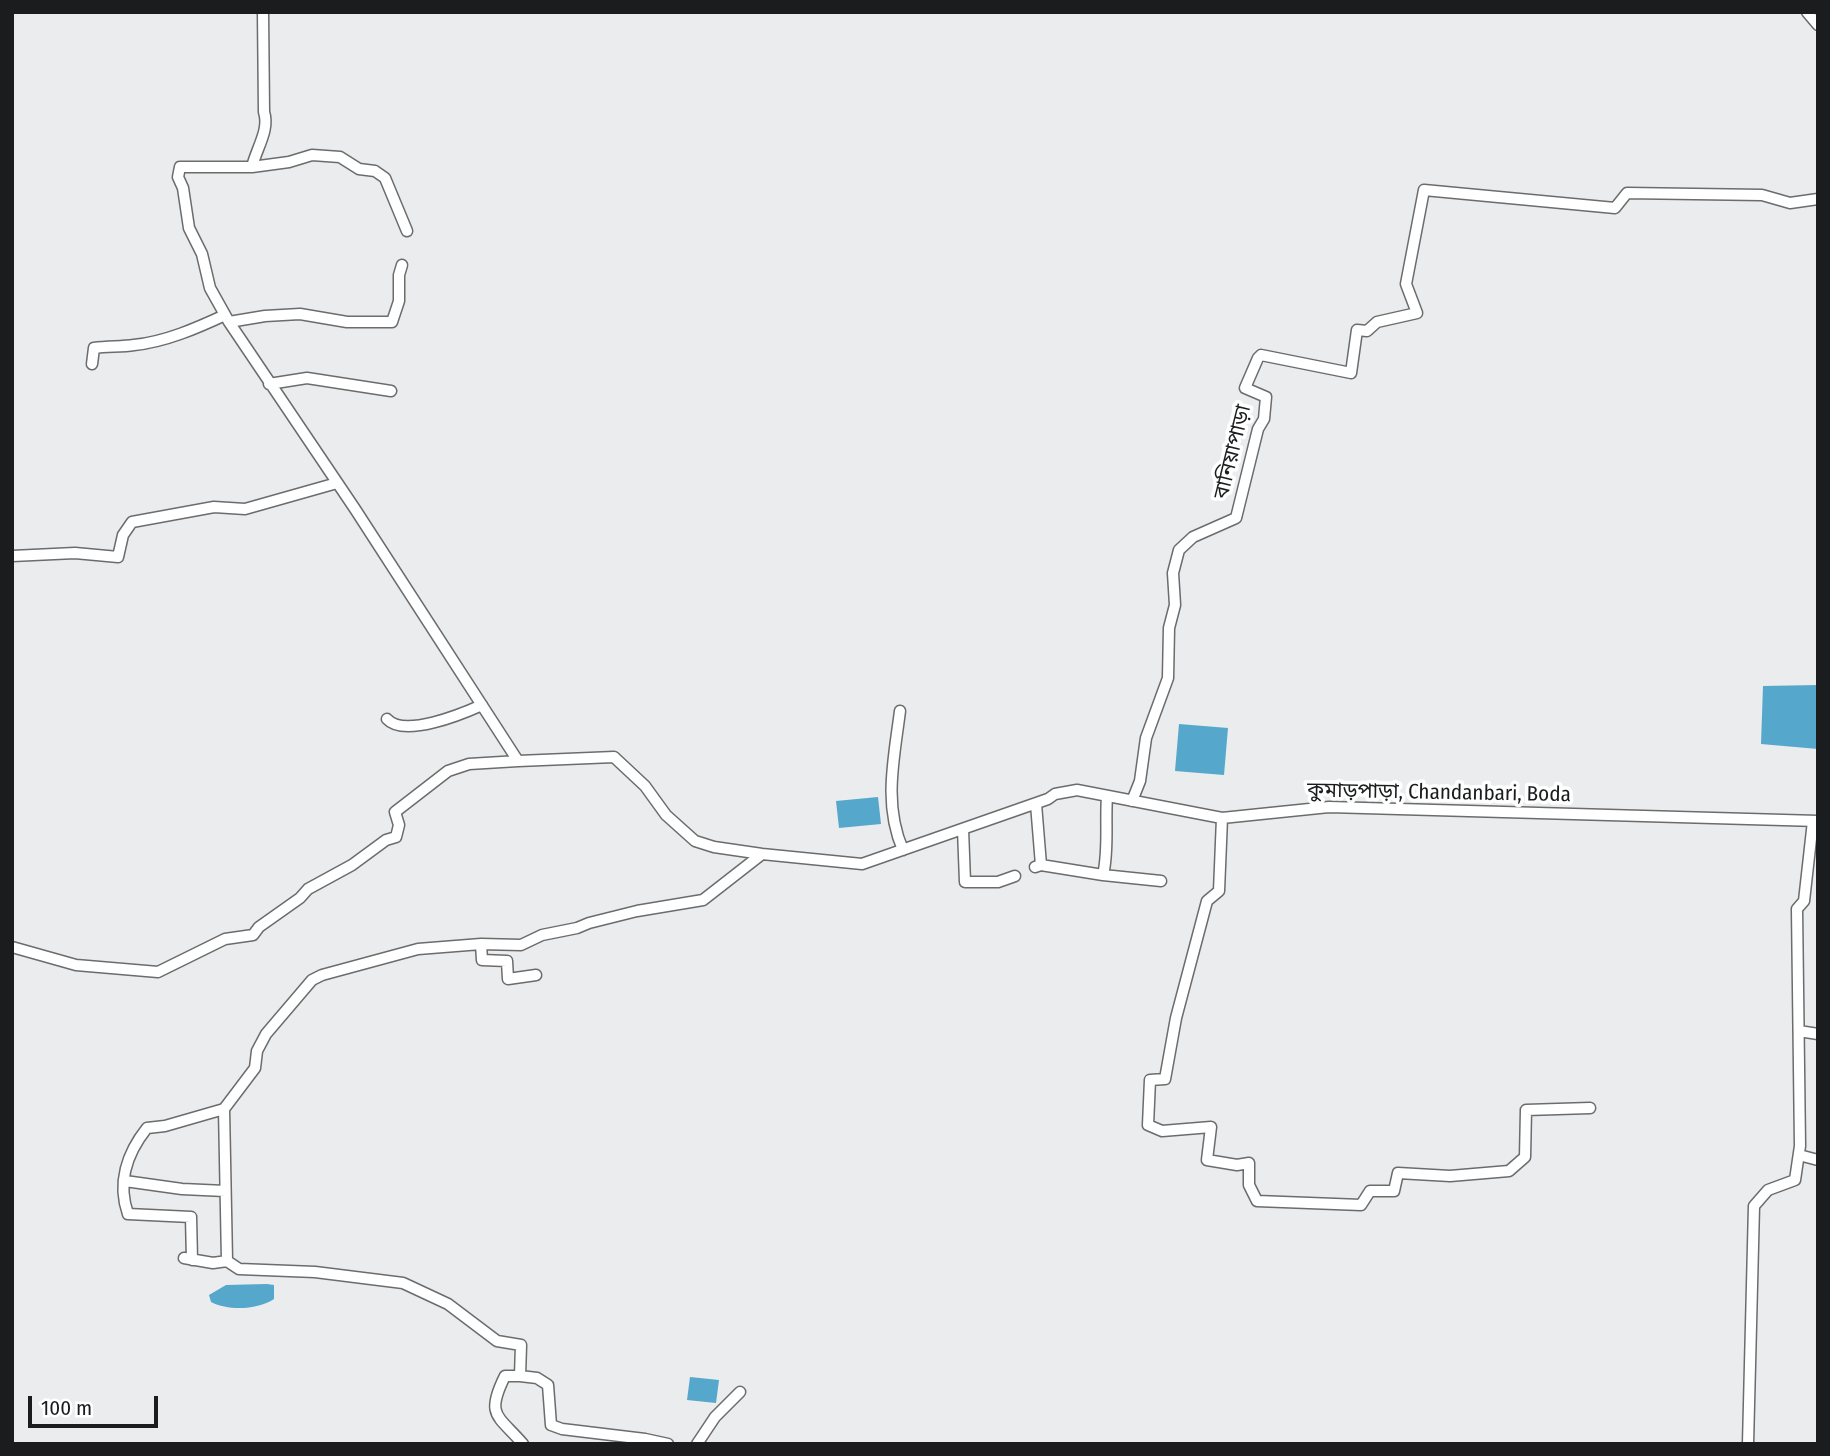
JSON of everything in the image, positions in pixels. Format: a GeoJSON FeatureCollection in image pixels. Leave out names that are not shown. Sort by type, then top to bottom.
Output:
{"type":"FeatureCollection","features":[{"type":"Feature","properties":{"kind":"street"},"geometry":{"type":"LineString","coordinates":[[253,167],[267,120],[264,111],[263,12]]}},
{"type":"Feature","properties":{"kind":"street"},"geometry":{"type":"LineString","coordinates":[[1807,12],[1818,25]]}},
{"type":"Feature","properties":{"kind":"street"},"geometry":{"type":"LineString","coordinates":[[407,231],[385,178],[375,171],[359,169],[340,157],[312,155],[289,163],[253,167],[180,167],[178,177],[183,188],[189,228],[202,254],[210,288],[227,319],[518,761]]}},
{"type":"Feature","properties":{"kind":"street","name":"বানিয়াপাড়া"},"geometry":{"type":"LineString","coordinates":[[1132,801],[1140,780],[1146,738],[1168,678],[1169,628],[1175,605],[1174,573],[1179,550],[1193,537],[1236,518],[1258,429],[1264,419],[1266,397],[1245,388],[1258,358],[1261,355],[1351,373],[1357,330],[1367,331],[1377,322],[1417,313],[1406,284],[1424,190],[1615,208],[1627,193],[1762,195],[1790,203],[1818,199]]}},
{"type":"Feature","properties":{"kind":"street"},"geometry":{"type":"LineString","coordinates":[[92,364],[94,348],[134,345],[227,319],[300,314],[348,322],[392,322],[399,301],[402,265]]}},
{"type":"Feature","properties":{"kind":"street"},"geometry":{"type":"LineString","coordinates":[[269,384],[307,378],[391,391]]}},
{"type":"Feature","properties":{"kind":"street"},"geometry":{"type":"LineString","coordinates":[[12,556],[75,553],[118,557],[123,535],[132,522],[214,507],[245,509],[337,483]]}},
{"type":"Feature","properties":{"kind":"street"},"geometry":{"type":"LineString","coordinates":[[387,719],[392,725],[406,728],[462,715],[482,705]]}},
{"type":"Feature","properties":{"kind":"street"},"geometry":{"type":"LineString","coordinates":[[900,711],[890,789],[893,823],[903,850]]}},
{"type":"Feature","properties":{"kind":"street","name":"কুমাড়পাড়া, Chandanbari, Boda"},"geometry":{"type":"LineString","coordinates":[[12,947],[76,965],[158,972],[225,939],[253,936],[259,927],[308,889],[352,865],[386,840],[396,837],[399,825],[396,811],[448,771],[469,764],[614,757],[642,783],[666,815],[695,841],[714,847],[762,854],[862,864],[1036,804],[1055,794],[1077,790],[1222,818],[1329,807],[1815,821]]}},
{"type":"Feature","properties":{"kind":"street"},"geometry":{"type":"LineString","coordinates":[[1104,875],[1108,854],[1105,834],[1107,796]]}},
{"type":"Feature","properties":{"kind":"street"},"geometry":{"type":"LineString","coordinates":[[1036,804],[1038,866],[1161,881]]}},
{"type":"Feature","properties":{"kind":"street"},"geometry":{"type":"LineString","coordinates":[[1222,818],[1219,891],[1207,901],[1176,1018],[1165,1079],[1150,1080],[1148,1125],[1162,1131],[1211,1127],[1207,1160],[1237,1165],[1249,1163],[1249,1185],[1257,1201],[1361,1205],[1370,1191],[1394,1191],[1398,1173],[1450,1176],[1508,1171],[1525,1157],[1526,1110],[1590,1108]]}},
{"type":"Feature","properties":{"kind":"street"},"geometry":{"type":"LineString","coordinates":[[1748,1444],[1754,1206],[1768,1190],[1795,1180],[1799,1155],[1797,909],[1804,901],[1815,821]]}},
{"type":"Feature","properties":{"kind":"street"},"geometry":{"type":"LineString","coordinates":[[963,829],[965,882],[998,882],[1015,876]]}},
{"type":"Feature","properties":{"kind":"street"},"geometry":{"type":"LineString","coordinates":[[520,1376],[521,1345],[497,1341],[448,1304],[403,1283],[315,1272],[239,1269],[227,1261],[213,1263],[188,1259],[191,1217],[128,1214],[123,1200],[126,1160],[134,1143],[147,1128],[165,1126],[224,1109],[255,1069],[257,1051],[266,1034],[312,980],[371,960],[418,949],[481,944],[521,945],[542,935],[601,920],[703,900],[762,854]]}},
{"type":"Feature","properties":{"kind":"street"},"geometry":{"type":"LineString","coordinates":[[481,944],[482,960],[507,961],[508,979],[536,975]]}},
{"type":"Feature","properties":{"kind":"street"},"geometry":{"type":"LineString","coordinates":[[1799,1031],[1818,1034]]}},
{"type":"Feature","properties":{"kind":"street"},"geometry":{"type":"LineString","coordinates":[[224,1109],[227,1261]]}},
{"type":"Feature","properties":{"kind":"street"},"geometry":{"type":"LineString","coordinates":[[1799,1155],[1818,1160]]}},
{"type":"Feature","properties":{"kind":"street"},"geometry":{"type":"LineString","coordinates":[[125,1181],[182,1189],[225,1191]]}},
{"type":"Feature","properties":{"kind":"street"},"geometry":{"type":"LineString","coordinates":[[523,1444],[499,1419],[494,1409],[496,1394],[505,1376],[537,1378],[548,1385],[551,1425],[562,1429],[668,1444]]}},
{"type":"Feature","properties":{"kind":"street"},"geometry":{"type":"LineString","coordinates":[[697,1444],[715,1417],[740,1392]]}},
{"type":"Feature","properties":{"kind":"water"},"geometry":{"type":"Polygon","coordinates":[[[1818,685],[1818,749],[1761,744],[1763,686],[1818,685]]]}},
{"type":"Feature","properties":{"kind":"water"},"geometry":{"type":"Polygon","coordinates":[[[1179,724],[1228,728],[1224,775],[1175,771],[1179,724]]]}},
{"type":"Feature","properties":{"kind":"water"},"geometry":{"type":"Polygon","coordinates":[[[878,797],[881,824],[839,828],[836,801],[878,797]]]}},
{"type":"Feature","properties":{"kind":"water"},"geometry":{"type":"Polygon","coordinates":[[[226,1285],[274,1285],[274,1299],[251,1307],[218,1305],[211,1302],[209,1295],[226,1285]]]}},
{"type":"Feature","properties":{"kind":"water"},"geometry":{"type":"Polygon","coordinates":[[[690,1377],[719,1380],[716,1403],[687,1400],[690,1377]]]}}]}
